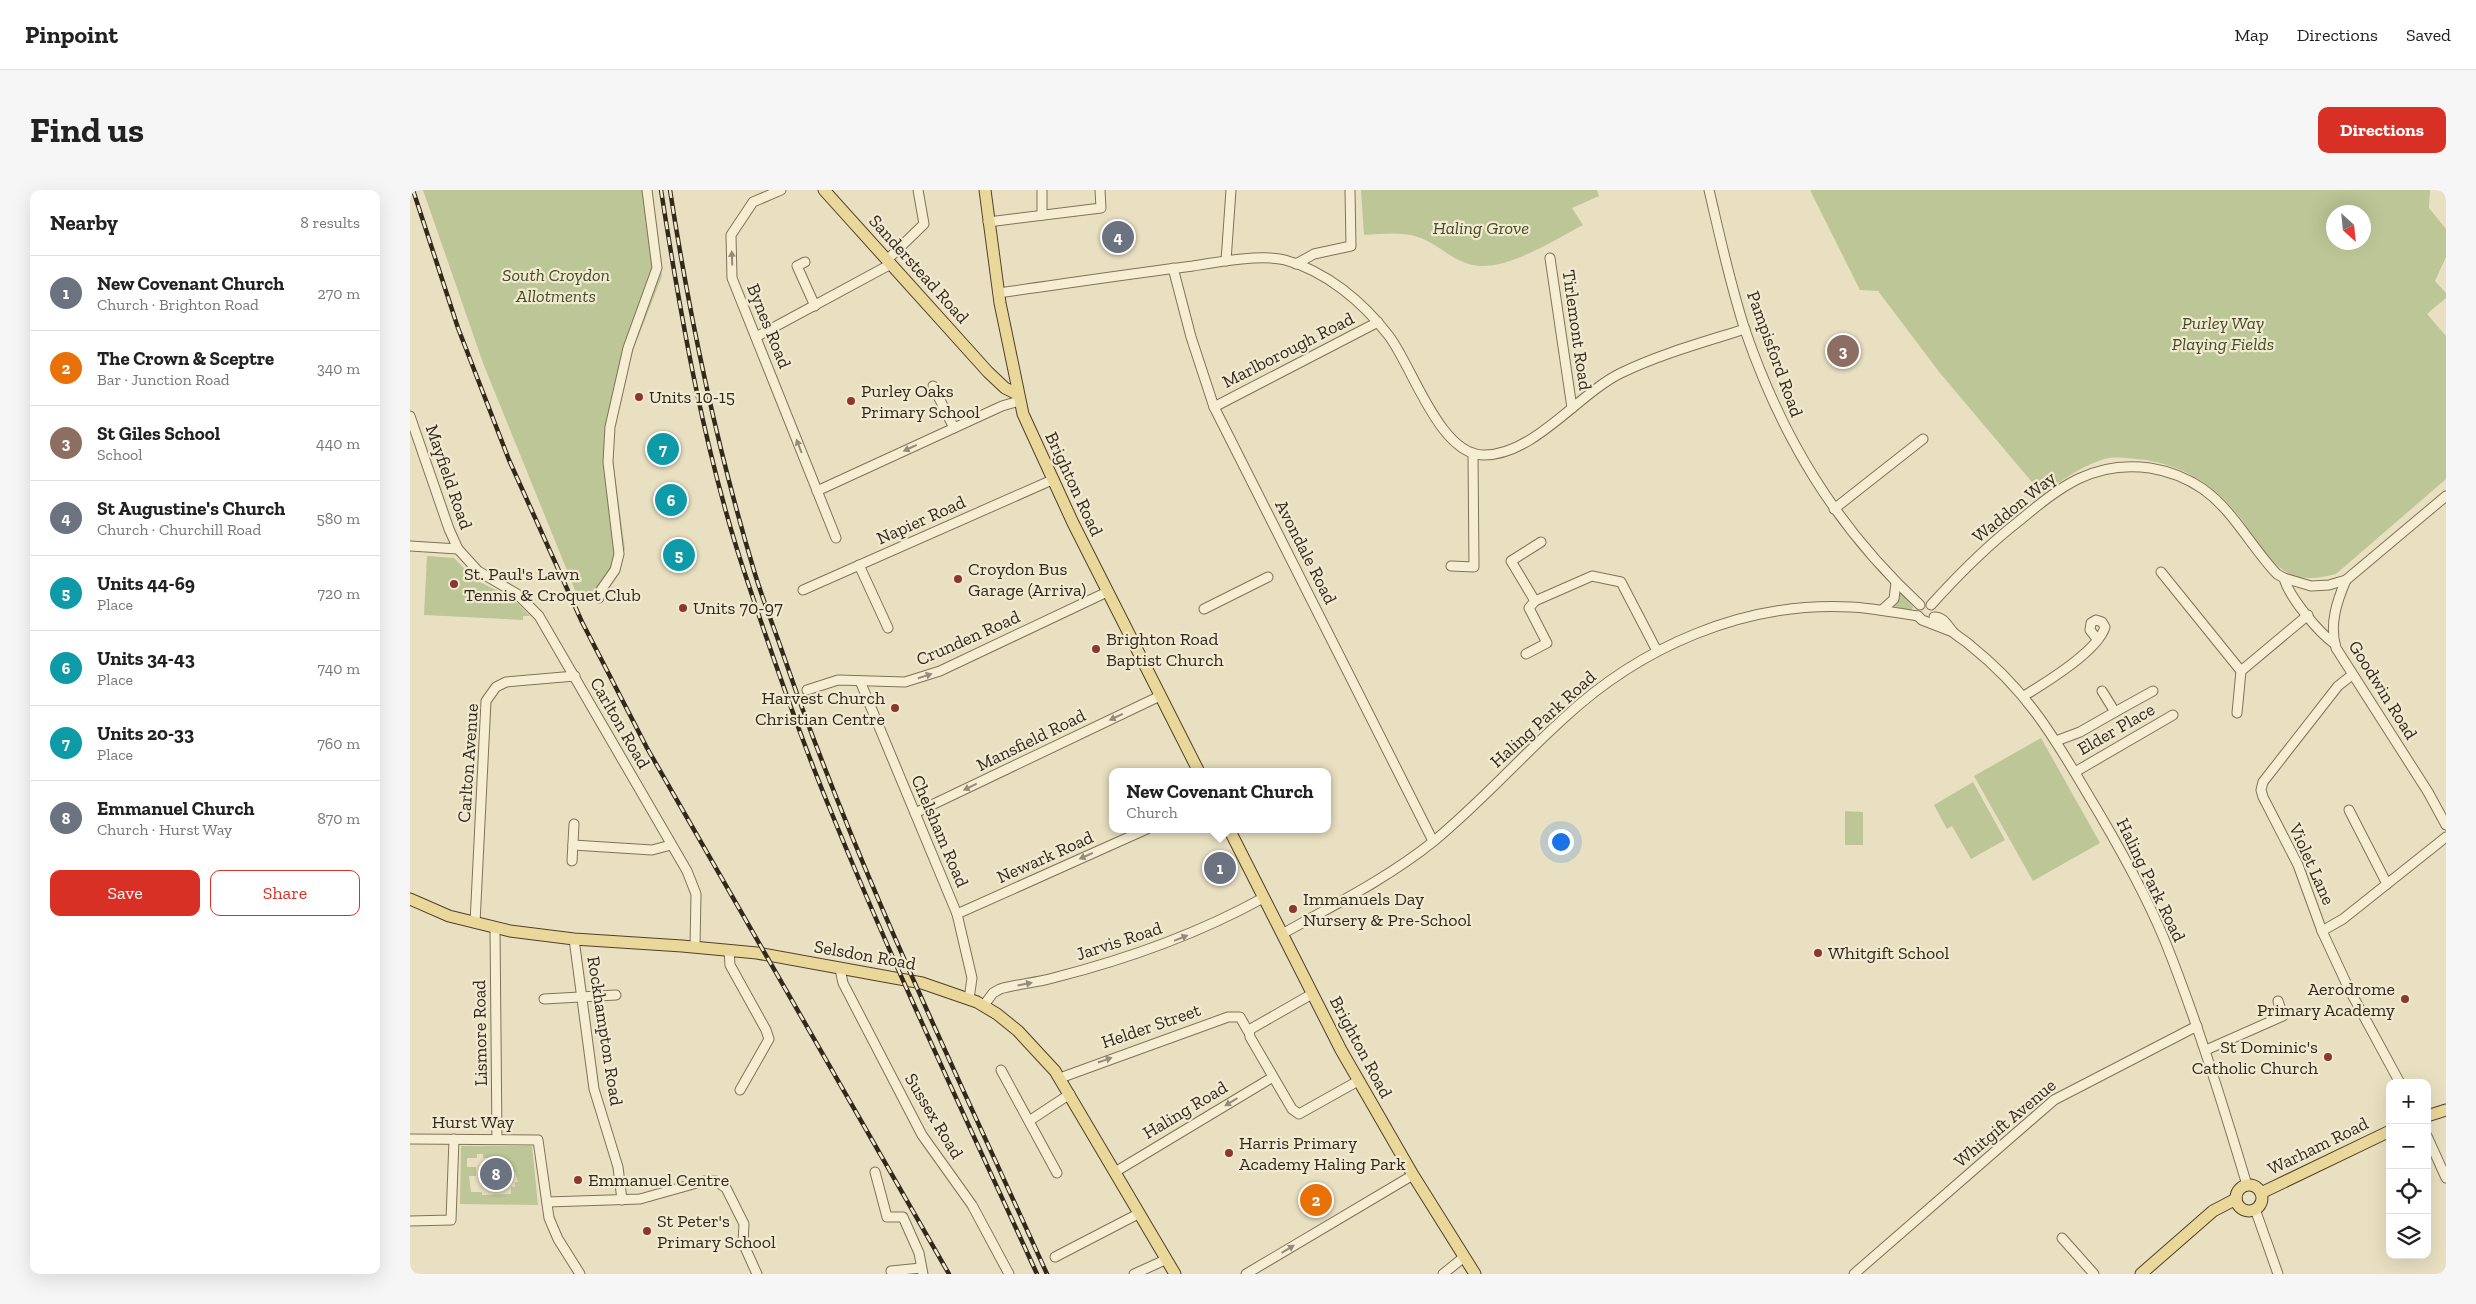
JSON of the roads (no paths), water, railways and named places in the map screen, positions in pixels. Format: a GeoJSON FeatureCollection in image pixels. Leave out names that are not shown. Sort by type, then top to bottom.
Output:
{"type":"FeatureCollection","features":[{"type":"Feature","properties":{"kind":"main road","name":"Sanderstead Road"},"geometry":{"type":"LineString","coordinates":[[824,190],[988,372],[1018,398]]}},
{"type":"Feature","properties":{"kind":"main road","name":"Brighton Road"},"geometry":{"type":"LineString","coordinates":[[985,190],[998,293],[1018,398],[1052,480],[1107,592],[1198,768]]}},
{"type":"Feature","properties":{"kind":"main road"},"geometry":{"type":"LineString","coordinates":[[988,372],[995,375],[1013,373]]}},
{"type":"Feature","properties":{"kind":"main road","name":"Brighton Road"},"geometry":{"type":"LineString","coordinates":[[1231,833],[1358,1081],[1413,1175],[1475,1274]]}},
{"type":"Feature","properties":{"kind":"main road","name":"Selsdon Road"},"geometry":{"type":"LineString","coordinates":[[410,899],[431,910],[495,928],[574,939],[729,950],[922,983],[984,1005],[1026,1039],[1060,1078],[1138,1214],[1175,1274]]}},
{"type":"Feature","properties":{"kind":"main road"},"geometry":{"type":"LineString","coordinates":[[2431,1115],[2446,1110]]}},
{"type":"Feature","properties":{"kind":"main road","name":"Warham Road"},"geometry":{"type":"LineString","coordinates":[[2261,1192],[2386,1133]]}},
{"type":"Feature","properties":{"kind":"main road"},"geometry":{"type":"LineString","coordinates":[[2141,1274],[2213,1211],[2236,1198],[2241,1188],[2253,1185],[2261,1192],[2261,1204],[2255,1210],[2244,1210],[2239,1206],[2236,1198]]}},
{"type":"Feature","properties":{"kind":"street"},"geometry":{"type":"LineString","coordinates":[[599,598],[601,590],[615,570],[619,554],[608,462],[610,427],[628,348],[657,268],[647,190]]}},
{"type":"Feature","properties":{"kind":"street","name":"Bynes Road"},"geometry":{"type":"LineString","coordinates":[[781,190],[753,202],[731,234],[732,278],[836,538]]}},
{"type":"Feature","properties":{"kind":"street"},"geometry":{"type":"LineString","coordinates":[[756,337],[815,306],[889,262],[924,224],[918,190]]}},
{"type":"Feature","properties":{"kind":"street"},"geometry":{"type":"LineString","coordinates":[[1042,190],[1042,215]]}},
{"type":"Feature","properties":{"kind":"street"},"geometry":{"type":"LineString","coordinates":[[988,222],[1101,208],[1100,190]]}},
{"type":"Feature","properties":{"kind":"street"},"geometry":{"type":"LineString","coordinates":[[1226,261],[1231,190]]}},
{"type":"Feature","properties":{"kind":"street"},"geometry":{"type":"LineString","coordinates":[[1296,264],[1300,260],[1321,252],[1351,246],[1350,190]]}},
{"type":"Feature","properties":{"kind":"street","name":"Pampisford Road"},"geometry":{"type":"LineString","coordinates":[[1709,190],[1745,329],[1780,418],[1810,473],[1834,509],[1870,555],[1920,606]]}},
{"type":"Feature","properties":{"kind":"street","name":"Tirlemont Road"},"geometry":{"type":"LineString","coordinates":[[1550,258],[1572,408]]}},
{"type":"Feature","properties":{"kind":"street"},"geometry":{"type":"LineString","coordinates":[[998,293],[1226,261],[1278,259],[1296,264],[1331,281],[1378,322],[1403,357],[1443,429],[1455,442],[1473,453],[1488,455],[1513,448],[1537,434],[1598,387],[1621,373],[1745,329]]}},
{"type":"Feature","properties":{"kind":"street"},"geometry":{"type":"LineString","coordinates":[[805,262],[797,266],[815,306]]}},
{"type":"Feature","properties":{"kind":"street","name":"Avondale Road"},"geometry":{"type":"LineString","coordinates":[[1173,268],[1191,337],[1214,407],[1433,841]]}},
{"type":"Feature","properties":{"kind":"street","name":"Marlborough Road"},"geometry":{"type":"LineString","coordinates":[[1214,407],[1378,322]]}},
{"type":"Feature","properties":{"kind":"street"},"geometry":{"type":"LineString","coordinates":[[933,386],[954,428]]}},
{"type":"Feature","properties":{"kind":"street"},"geometry":{"type":"LineString","coordinates":[[817,491],[1018,398]]}},
{"type":"Feature","properties":{"kind":"street","name":"Mayfield Road"},"geometry":{"type":"LineString","coordinates":[[410,416],[449,529],[458,549]]}},
{"type":"Feature","properties":{"kind":"street"},"geometry":{"type":"LineString","coordinates":[[1834,509],[1923,439]]}},
{"type":"Feature","properties":{"kind":"street"},"geometry":{"type":"LineString","coordinates":[[1451,566],[1474,566],[1473,453]]}},
{"type":"Feature","properties":{"kind":"street","name":"Waddon Way"},"geometry":{"type":"LineString","coordinates":[[1931,604],[1989,547],[2048,498],[2083,476],[2120,466],[2162,470],[2204,489],[2228,512],[2268,564],[2284,578],[2317,586],[2346,580],[2446,496]]}},
{"type":"Feature","properties":{"kind":"street","name":"Napier Road"},"geometry":{"type":"LineString","coordinates":[[803,590],[1052,480]]}},
{"type":"Feature","properties":{"kind":"street"},"geometry":{"type":"LineString","coordinates":[[1535,601],[1511,561],[1541,542]]}},
{"type":"Feature","properties":{"kind":"street"},"geometry":{"type":"LineString","coordinates":[[410,546],[458,549]]}},
{"type":"Feature","properties":{"kind":"street","name":"Carlton Road"},"geometry":{"type":"LineString","coordinates":[[458,549],[478,571],[513,591],[530,604],[575,676],[695,889],[695,947]]}},
{"type":"Feature","properties":{"kind":"street"},"geometry":{"type":"LineString","coordinates":[[859,564],[888,628]]}},
{"type":"Feature","properties":{"kind":"street"},"geometry":{"type":"LineString","coordinates":[[2161,572],[2241,671],[2237,713]]}},
{"type":"Feature","properties":{"kind":"street"},"geometry":{"type":"LineString","coordinates":[[1526,654],[1547,644],[1529,608],[1535,601],[1592,576],[1620,582],[1657,651]]}},
{"type":"Feature","properties":{"kind":"street"},"geometry":{"type":"LineString","coordinates":[[1204,609],[1268,577]]}},
{"type":"Feature","properties":{"kind":"street","name":"Goodwin Road"},"geometry":{"type":"LineString","coordinates":[[2284,578],[2286,585],[2308,616],[2325,637],[2334,644],[2446,825]]}},
{"type":"Feature","properties":{"kind":"street"},"geometry":{"type":"LineString","coordinates":[[2334,644],[2334,614],[2346,580]]}},
{"type":"Feature","properties":{"kind":"street"},"geometry":{"type":"LineString","coordinates":[[1882,610],[1894,599],[1896,583]]}},
{"type":"Feature","properties":{"kind":"street","name":"Crunden Road"},"geometry":{"type":"LineString","coordinates":[[807,690],[838,680],[905,682],[940,671],[1107,592]]}},
{"type":"Feature","properties":{"kind":"street"},"geometry":{"type":"LineString","coordinates":[[1925,603],[1931,604],[1934,608],[1931,619],[1922,620],[1918,616],[1920,606],[1925,603]]}},
{"type":"Feature","properties":{"kind":"street","name":"Haling Park Road"},"geometry":{"type":"LineString","coordinates":[[1282,934],[1405,863],[1433,841],[1596,690],[1657,651],[1714,626],[1775,610],[1821,607],[1882,610],[1918,616]]}},
{"type":"Feature","properties":{"kind":"street","name":"Haling Park Road"},"geometry":{"type":"LineString","coordinates":[[1931,619],[1938,616],[1949,624],[1953,632],[1991,663],[2024,696],[2075,772],[2145,898],[2164,940],[2206,1050],[2247,1185]]}},
{"type":"Feature","properties":{"kind":"street"},"geometry":{"type":"LineString","coordinates":[[2241,671],[2308,616]]}},
{"type":"Feature","properties":{"kind":"street"},"geometry":{"type":"LineString","coordinates":[[2024,696],[2071,664],[2097,639]]}},
{"type":"Feature","properties":{"kind":"street","name":"Violet Lane"},"geometry":{"type":"LineString","coordinates":[[2352,675],[2338,686],[2263,782],[2261,790],[2266,804],[2298,865],[2322,931],[2348,987],[2398,1079]]}},
{"type":"Feature","properties":{"kind":"street","name":"Carlton Avenue"},"geometry":{"type":"LineString","coordinates":[[475,923],[486,701],[496,687],[506,682],[575,676]]}},
{"type":"Feature","properties":{"kind":"street","name":"Chelsham Road"},"geometry":{"type":"LineString","coordinates":[[860,681],[957,914],[972,978],[969,999]]}},
{"type":"Feature","properties":{"kind":"street"},"geometry":{"type":"LineString","coordinates":[[2056,741],[2080,732],[2153,690]]}},
{"type":"Feature","properties":{"kind":"street"},"geometry":{"type":"LineString","coordinates":[[2102,691],[2115,712]]}},
{"type":"Feature","properties":{"kind":"street","name":"Mansfield Road"},"geometry":{"type":"LineString","coordinates":[[915,813],[1160,696]]}},
{"type":"Feature","properties":{"kind":"street","name":"Elder Place"},"geometry":{"type":"LineString","coordinates":[[2075,772],[2173,715]]}},
{"type":"Feature","properties":{"kind":"street"},"geometry":{"type":"LineString","coordinates":[[2349,810],[2387,884]]}},
{"type":"Feature","properties":{"kind":"street"},"geometry":{"type":"LineString","coordinates":[[572,861],[574,824]]}},
{"type":"Feature","properties":{"kind":"street","name":"Newark Road"},"geometry":{"type":"LineString","coordinates":[[957,914],[1138,833]]}},
{"type":"Feature","properties":{"kind":"street"},"geometry":{"type":"LineString","coordinates":[[2322,931],[2343,919],[2446,837]]}},
{"type":"Feature","properties":{"kind":"street"},"geometry":{"type":"LineString","coordinates":[[573,845],[652,850],[671,844]]}},
{"type":"Feature","properties":{"kind":"street","name":"Jarvis Road"},"geometry":{"type":"LineString","coordinates":[[984,1005],[993,993],[1000,989],[1052,979],[1151,950],[1218,923],[1264,898]]}},
{"type":"Feature","properties":{"kind":"street","name":"Lismore Road"},"geometry":{"type":"LineString","coordinates":[[495,928],[497,1139]]}},
{"type":"Feature","properties":{"kind":"street","name":"Rockhampton Road"},"geometry":{"type":"LineString","coordinates":[[574,939],[594,1089],[618,1167],[622,1200]]}},
{"type":"Feature","properties":{"kind":"street"},"geometry":{"type":"LineString","coordinates":[[729,950],[730,965],[766,1030],[769,1039],[740,1090]]}},
{"type":"Feature","properties":{"kind":"street","name":"Sussex Road"},"geometry":{"type":"LineString","coordinates":[[840,969],[843,983],[922,1135],[972,1205],[1010,1274]]}},
{"type":"Feature","properties":{"kind":"street"},"geometry":{"type":"LineString","coordinates":[[1312,994],[1248,1030],[1250,1037],[1292,1109],[1299,1114],[1358,1081]]}},
{"type":"Feature","properties":{"kind":"street"},"geometry":{"type":"LineString","coordinates":[[544,999],[616,995]]}},
{"type":"Feature","properties":{"kind":"street"},"geometry":{"type":"LineString","coordinates":[[2206,1050],[2283,1016],[2278,1001]]}},
{"type":"Feature","properties":{"kind":"street","name":"Helder Street"},"geometry":{"type":"LineString","coordinates":[[1060,1078],[1077,1070],[1228,1016],[1240,1017],[1248,1030]]}},
{"type":"Feature","properties":{"kind":"street","name":"Whitgift Avenue"},"geometry":{"type":"LineString","coordinates":[[1854,1274],[2054,1100],[2197,1026]]}},
{"type":"Feature","properties":{"kind":"street"},"geometry":{"type":"LineString","coordinates":[[1001,1070],[1057,1173]]}},
{"type":"Feature","properties":{"kind":"street","name":"Haling Road"},"geometry":{"type":"LineString","coordinates":[[1115,1172],[1273,1077]]}},
{"type":"Feature","properties":{"kind":"street"},"geometry":{"type":"LineString","coordinates":[[1029,1121],[1070,1094]]}},
{"type":"Feature","properties":{"kind":"street","name":"Hurst Way"},"geometry":{"type":"LineString","coordinates":[[410,1139],[535,1138],[540,1141],[541,1145],[547,1202]]}},
{"type":"Feature","properties":{"kind":"street"},"geometry":{"type":"LineString","coordinates":[[410,1221],[451,1220],[454,1139]]}},
{"type":"Feature","properties":{"kind":"street"},"geometry":{"type":"LineString","coordinates":[[2431,1145],[2446,1178]]}},
{"type":"Feature","properties":{"kind":"street"},"geometry":{"type":"LineString","coordinates":[[875,1172],[887,1217],[902,1218],[919,1253],[922,1271],[891,1271]]}},
{"type":"Feature","properties":{"kind":"street"},"geometry":{"type":"LineString","coordinates":[[1246,1274],[1413,1175]]}},
{"type":"Feature","properties":{"kind":"street"},"geometry":{"type":"LineString","coordinates":[[580,1274],[558,1239],[549,1218],[547,1202],[622,1200],[656,1196],[708,1180],[720,1182],[729,1193],[744,1224],[743,1243],[756,1274]]}},
{"type":"Feature","properties":{"kind":"street"},"geometry":{"type":"LineString","coordinates":[[2255,1210],[2278,1274]]}},
{"type":"Feature","properties":{"kind":"street"},"geometry":{"type":"LineString","coordinates":[[1055,1257],[1138,1214]]}},
{"type":"Feature","properties":{"kind":"street"},"geometry":{"type":"LineString","coordinates":[[2062,1238],[2094,1274]]}},
{"type":"Feature","properties":{"kind":"street"},"geometry":{"type":"LineString","coordinates":[[1443,1274],[1464,1257]]}},
{"type":"Feature","properties":{"kind":"street"},"geometry":{"type":"LineString","coordinates":[[1134,1274],[1165,1260]]}},
{"type":"Feature","properties":{"kind":"railway"},"geometry":{"type":"LineString","coordinates":[[413,190],[458,328],[509,460],[582,622],[647,748],[949,1274]]}},
{"type":"Feature","properties":{"kind":"railway"},"geometry":{"type":"LineString","coordinates":[[661,190],[686,337],[707,436],[732,533],[777,668],[820,785],[856,872],[932,1045],[1037,1274]]}},
{"type":"Feature","properties":{"kind":"railway"},"geometry":{"type":"LineString","coordinates":[[670,190],[686,287],[706,384],[728,479],[761,593],[811,731],[873,888],[1047,1274]]}},
{"type":"Feature","properties":{"kind":"place","name":"St Augustine's Church"},"geometry":{"type":"Point","coordinates":[1118,237]}},
{"type":"Feature","properties":{"kind":"place","name":"St Giles School"},"geometry":{"type":"Point","coordinates":[1843,351]}},
{"type":"Feature","properties":{"kind":"place","name":"Units 10-15"},"geometry":{"type":"Point","coordinates":[639,397]}},
{"type":"Feature","properties":{"kind":"place","name":"Purley Oaks Primary School"},"geometry":{"type":"Point","coordinates":[851,401]}},
{"type":"Feature","properties":{"kind":"place","name":"Units 20-33"},"geometry":{"type":"Point","coordinates":[663,449]}},
{"type":"Feature","properties":{"kind":"place","name":"Units 34-43"},"geometry":{"type":"Point","coordinates":[671,500]}},
{"type":"Feature","properties":{"kind":"place","name":"Units 44-69"},"geometry":{"type":"Point","coordinates":[679,555]}},
{"type":"Feature","properties":{"kind":"place","name":"Croydon Bus Garage (Arriva)"},"geometry":{"type":"Point","coordinates":[958,579]}},
{"type":"Feature","properties":{"kind":"place","name":"St. Paul's Lawn Tennis & Croquet Club"},"geometry":{"type":"Point","coordinates":[454,584]}},
{"type":"Feature","properties":{"kind":"place","name":"Units 70-97"},"geometry":{"type":"Point","coordinates":[683,608]}},
{"type":"Feature","properties":{"kind":"place","name":"Brighton Road Baptist Church"},"geometry":{"type":"Point","coordinates":[1096,649]}},
{"type":"Feature","properties":{"kind":"place","name":"Harvest Church Christian Centre"},"geometry":{"type":"Point","coordinates":[895,708]}},
{"type":"Feature","properties":{"kind":"place","name":"New Covenant Church"},"geometry":{"type":"Point","coordinates":[1220,868]}},
{"type":"Feature","properties":{"kind":"place","name":"Immanuels Day Nursery & Pre-School"},"geometry":{"type":"Point","coordinates":[1293,909]}},
{"type":"Feature","properties":{"kind":"place","name":"Whitgift School"},"geometry":{"type":"Point","coordinates":[1818,953]}},
{"type":"Feature","properties":{"kind":"place","name":"Aerodrome Primary Academy"},"geometry":{"type":"Point","coordinates":[2405,999]}},
{"type":"Feature","properties":{"kind":"place","name":"St Dominic's Catholic Church"},"geometry":{"type":"Point","coordinates":[2328,1057]}},
{"type":"Feature","properties":{"kind":"place","name":"Harris Primary Academy Haling Park"},"geometry":{"type":"Point","coordinates":[1229,1153]}},
{"type":"Feature","properties":{"kind":"place","name":"Emmanuel Church"},"geometry":{"type":"Point","coordinates":[496,1174]}},
{"type":"Feature","properties":{"kind":"place","name":"Emmanuel Centre"},"geometry":{"type":"Point","coordinates":[578,1180]}},
{"type":"Feature","properties":{"kind":"place","name":"The Crown & Sceptre"},"geometry":{"type":"Point","coordinates":[1316,1200]}},
{"type":"Feature","properties":{"kind":"place","name":"St Peter's Primary School"},"geometry":{"type":"Point","coordinates":[647,1231]}},
{"type":"Feature","properties":{"kind":"park label","name":"Haling Grove"},"geometry":{"type":"Point","coordinates":[1481,228]}},
{"type":"Feature","properties":{"kind":"park label","name":"South Croydon Allotments"},"geometry":{"type":"Point","coordinates":[556,285]}},
{"type":"Feature","properties":{"kind":"park label","name":"Purley Way Playing Fields"},"geometry":{"type":"Point","coordinates":[2223,333]}}]}
